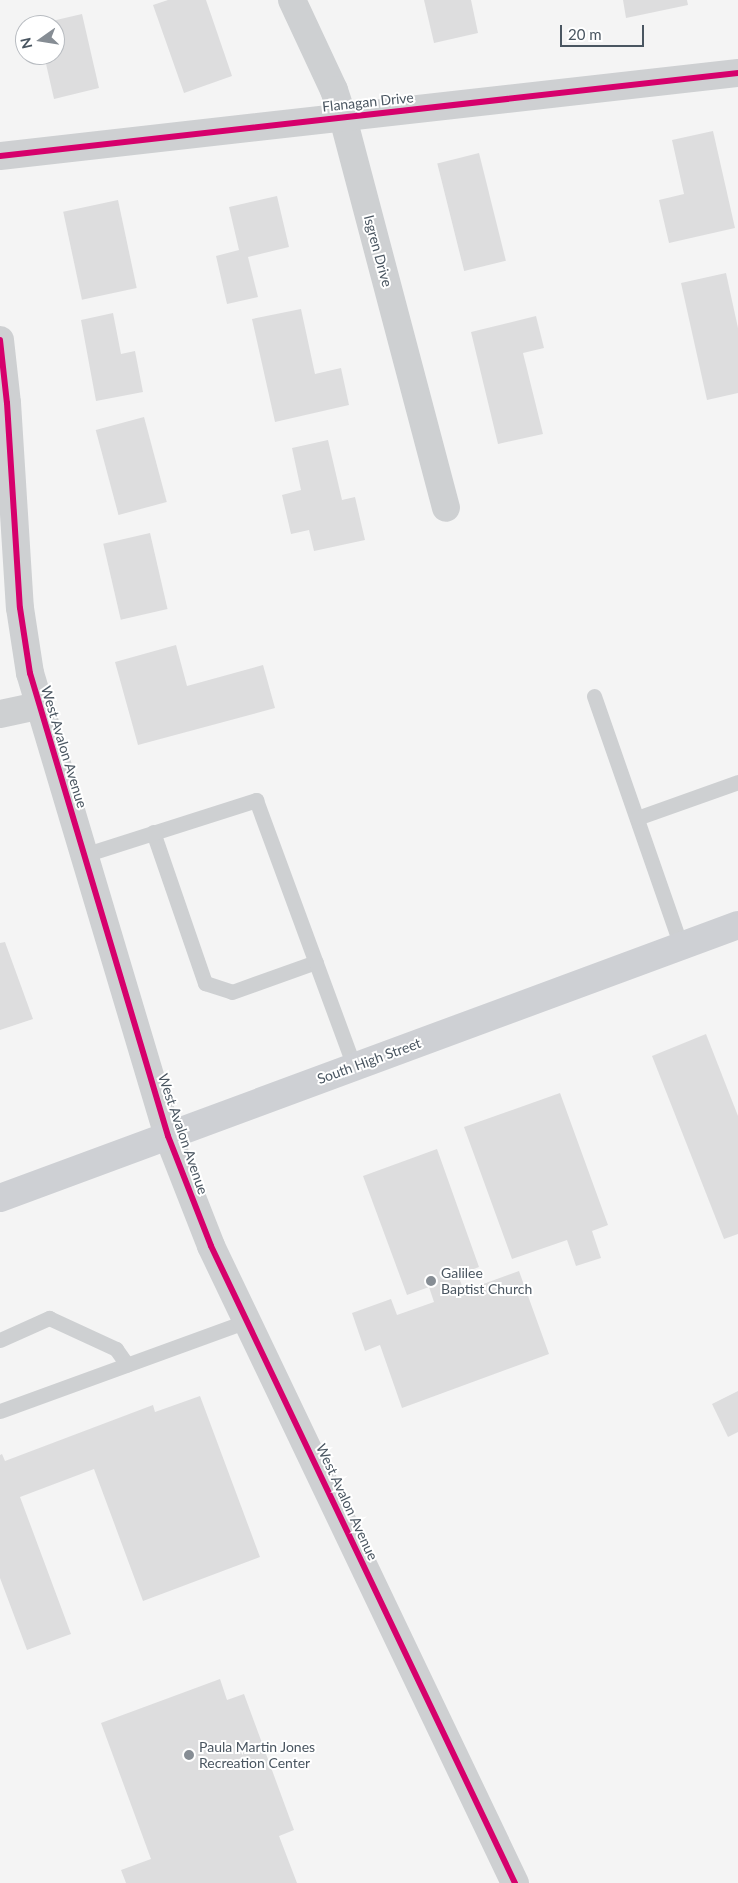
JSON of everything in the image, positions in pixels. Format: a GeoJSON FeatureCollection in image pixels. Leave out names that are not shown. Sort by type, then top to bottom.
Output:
{"type":"FeatureCollection","features":[{"type":"Feature","properties":{"kind":"main road","name":"South High Street"},"geometry":{"type":"LineString","coordinates":[[0,1198],[738,925]]}},
{"type":"Feature","properties":{"kind":"street","name":"Isgren Drive"},"geometry":{"type":"LineString","coordinates":[[292,0],[334,90],[343,118],[446,508]]}},
{"type":"Feature","properties":{"kind":"street","name":"Flanagan Drive"},"geometry":{"type":"LineString","coordinates":[[0,156],[738,74]]}},
{"type":"Feature","properties":{"kind":"street","name":"West Avalon Avenue"},"geometry":{"type":"LineString","coordinates":[[0,340],[7,403],[20,608],[30,673],[38,706],[168,1136],[198,1217],[515,1883]]}},
{"type":"Feature","properties":{"kind":"street"},"geometry":{"type":"LineString","coordinates":[[0,714],[38,706]]}},
{"type":"Feature","properties":{"kind":"lane"},"geometry":{"type":"LineString","coordinates":[[594,696],[681,946]]}},
{"type":"Feature","properties":{"kind":"lane"},"geometry":{"type":"LineString","coordinates":[[637,818],[738,782]]}},
{"type":"Feature","properties":{"kind":"lane"},"geometry":{"type":"LineString","coordinates":[[84,855],[256,800],[354,1067]]}},
{"type":"Feature","properties":{"kind":"lane"},"geometry":{"type":"LineString","coordinates":[[153,832],[205,983],[232,992],[316,962]]}},
{"type":"Feature","properties":{"kind":"lane"},"geometry":{"type":"LineString","coordinates":[[0,1340],[49,1318],[116,1349],[127,1365]]}},
{"type":"Feature","properties":{"kind":"lane"},"geometry":{"type":"LineString","coordinates":[[0,1410],[247,1322]]}},
{"type":"Feature","properties":{"kind":"building"},"geometry":{"type":"Polygon","coordinates":[[[168,0],[206,0],[232,76],[184,93],[153,5],[168,0]]]}},
{"type":"Feature","properties":{"kind":"building"},"geometry":{"type":"Polygon","coordinates":[[[424,0],[471,0],[478,33],[434,43],[424,0]]]}},
{"type":"Feature","properties":{"kind":"building"},"geometry":{"type":"Polygon","coordinates":[[[623,0],[687,0],[688,5],[626,18],[623,0]]]}},
{"type":"Feature","properties":{"kind":"building"},"geometry":{"type":"Polygon","coordinates":[[[82,14],[99,88],[54,99],[46,65],[65,65],[65,18],[82,14]]]}},
{"type":"Feature","properties":{"kind":"building"},"geometry":{"type":"Polygon","coordinates":[[[713,131],[735,228],[669,243],[659,200],[684,194],[672,140],[713,131]]]}},
{"type":"Feature","properties":{"kind":"building"},"geometry":{"type":"Polygon","coordinates":[[[479,153],[506,261],[464,271],[437,163],[479,153]]]}},
{"type":"Feature","properties":{"kind":"building"},"geometry":{"type":"Polygon","coordinates":[[[277,196],[289,247],[248,257],[258,297],[227,304],[216,256],[239,250],[229,207],[277,196]]]}},
{"type":"Feature","properties":{"kind":"building"},"geometry":{"type":"Polygon","coordinates":[[[118,200],[137,288],[82,300],[63,212],[118,200]]]}},
{"type":"Feature","properties":{"kind":"building"},"geometry":{"type":"Polygon","coordinates":[[[726,273],[738,328],[738,393],[707,400],[681,283],[726,273]]]}},
{"type":"Feature","properties":{"kind":"building"},"geometry":{"type":"Polygon","coordinates":[[[301,309],[315,374],[341,368],[349,405],[275,422],[252,319],[301,309]]]}},
{"type":"Feature","properties":{"kind":"building"},"geometry":{"type":"Polygon","coordinates":[[[113,313],[121,354],[135,351],[143,392],[96,401],[81,320],[113,313]]]}},
{"type":"Feature","properties":{"kind":"building"},"geometry":{"type":"Polygon","coordinates":[[[536,316],[544,348],[523,353],[543,434],[498,444],[471,332],[536,316]]]}},
{"type":"Feature","properties":{"kind":"building"},"geometry":{"type":"Polygon","coordinates":[[[144,417],[167,502],[118,515],[96,430],[144,417]]]}},
{"type":"Feature","properties":{"kind":"building"},"geometry":{"type":"Polygon","coordinates":[[[328,440],[342,500],[355,497],[365,540],[314,551],[309,530],[291,534],[282,495],[301,490],[292,448],[328,440]]]}},
{"type":"Feature","properties":{"kind":"building"},"geometry":{"type":"Polygon","coordinates":[[[150,533],[168,609],[121,620],[103,544],[150,533]]]}},
{"type":"Feature","properties":{"kind":"building"},"geometry":{"type":"Polygon","coordinates":[[[176,645],[187,686],[263,665],[275,708],[138,745],[115,662],[176,645]]]}},
{"type":"Feature","properties":{"kind":"building"},"geometry":{"type":"Polygon","coordinates":[[[5,942],[33,1019],[0,1030],[0,943],[5,942]]]}},
{"type":"Feature","properties":{"kind":"building"},"geometry":{"type":"Polygon","coordinates":[[[706,1034],[738,1116],[738,1234],[724,1239],[652,1056],[706,1034]]]}},
{"type":"Feature","properties":{"kind":"building"},"geometry":{"type":"Polygon","coordinates":[[[560,1093],[608,1225],[592,1231],[601,1258],[576,1266],[567,1240],[512,1259],[464,1127],[560,1093]]]}},
{"type":"Feature","properties":{"kind":"building","name":"Galilee Baptist Church"},"geometry":{"type":"Polygon","coordinates":[[[437,1149],[479,1267],[458,1275],[464,1291],[519,1271],[549,1354],[402,1408],[380,1345],[365,1351],[352,1313],[391,1299],[397,1315],[434,1302],[429,1287],[407,1295],[363,1176],[437,1149]]]}},
{"type":"Feature","properties":{"kind":"building"},"geometry":{"type":"Polygon","coordinates":[[[738,1391],[738,1432],[728,1437],[712,1404],[738,1391]]]}},
{"type":"Feature","properties":{"kind":"building"},"geometry":{"type":"Polygon","coordinates":[[[200,1396],[260,1557],[143,1601],[94,1469],[20,1497],[71,1634],[27,1650],[0,1578],[0,1455],[2,1454],[5,1461],[153,1405],[155,1412],[200,1396]]]}},
{"type":"Feature","properties":{"kind":"building","name":"Paula Martin Jones Recreation Center"},"geometry":{"type":"Polygon","coordinates":[[[220,1679],[227,1700],[244,1694],[294,1830],[279,1836],[297,1883],[126,1883],[121,1870],[151,1859],[101,1723],[220,1679]]]}},
{"type":"Feature","properties":{"kind":"cycle path"},"geometry":{"type":"LineString","coordinates":[[0,156],[738,73]]}},
{"type":"Feature","properties":{"kind":"cycle path"},"geometry":{"type":"LineString","coordinates":[[0,340],[7,403],[20,608],[30,673],[168,1136],[211,1246],[515,1883]]}},
{"type":"Feature","properties":{"kind":"place","name":"Galilee Baptist Church"},"geometry":{"type":"Point","coordinates":[431,1281]}},
{"type":"Feature","properties":{"kind":"place","name":"Paula Martin Jones Recreation Center"},"geometry":{"type":"Point","coordinates":[189,1755]}}]}
